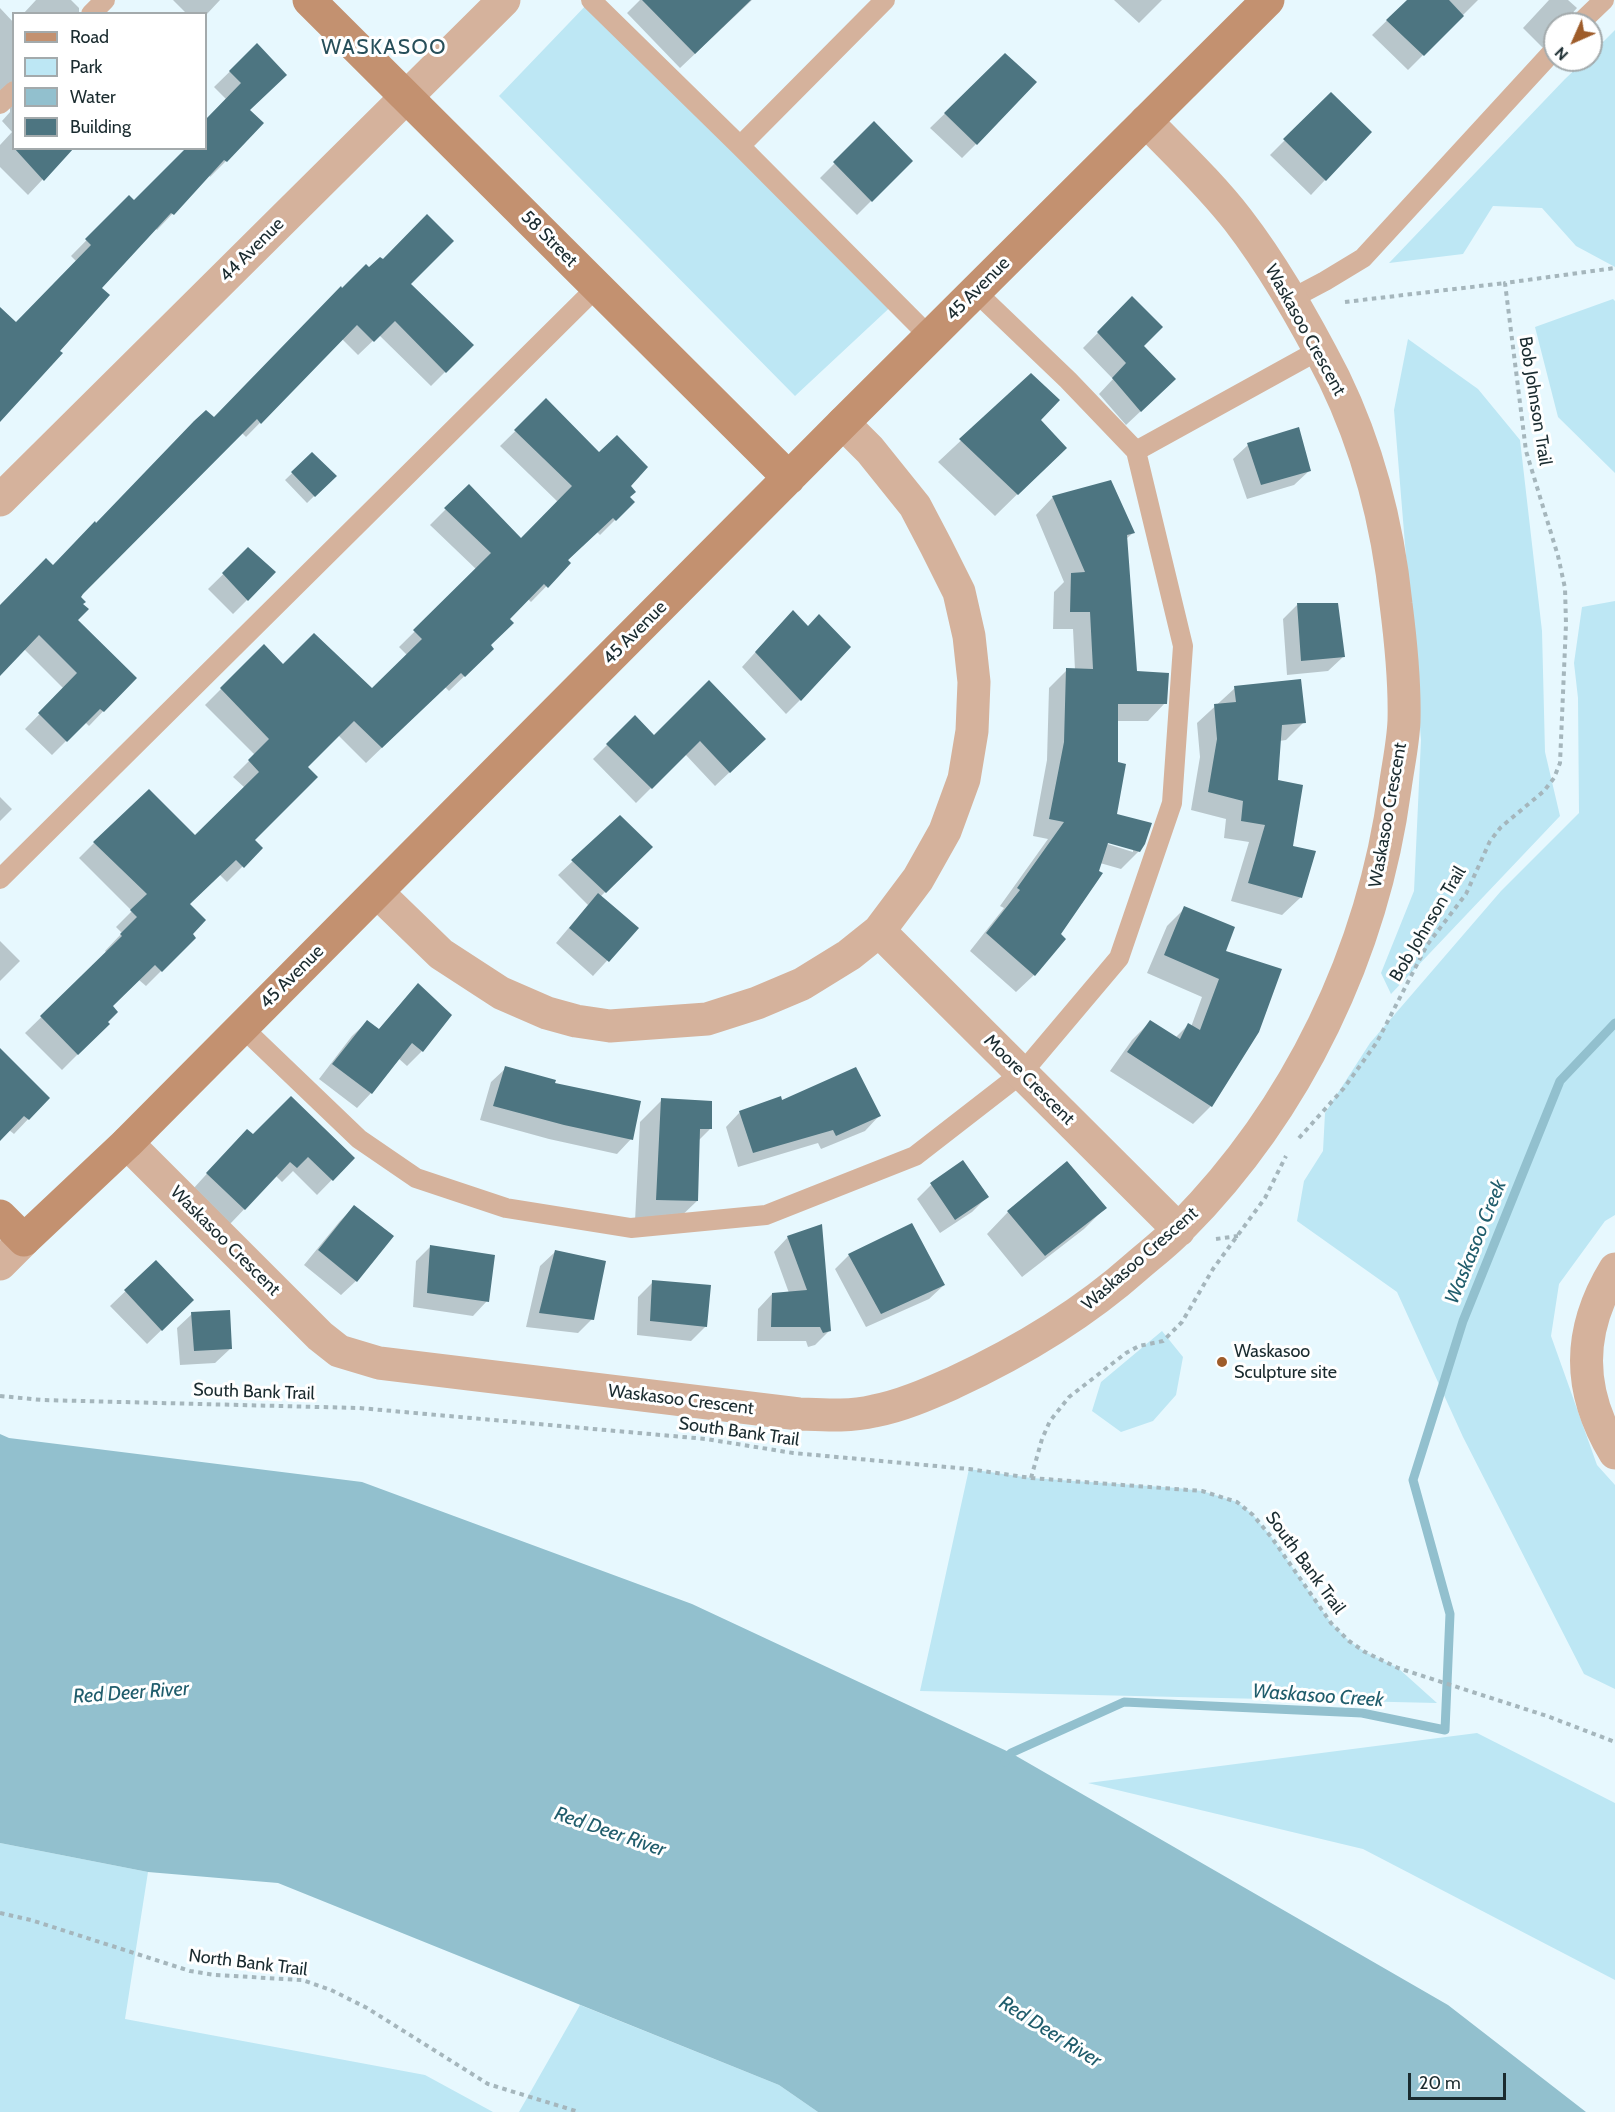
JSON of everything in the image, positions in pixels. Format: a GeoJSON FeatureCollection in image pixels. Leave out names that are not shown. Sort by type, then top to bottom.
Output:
{"type":"FeatureCollection","features":[{"type":"Feature","properties":{"kind":"street","name":"58 Street"},"geometry":{"type":"LineString","coordinates":[[309,0],[789,478]]}},
{"type":"Feature","properties":{"kind":"street","name":"44 Avenue"},"geometry":{"type":"LineString","coordinates":[[0,500],[504,0]]}},
{"type":"Feature","properties":{"kind":"street","name":"45 Avenue"},"geometry":{"type":"LineString","coordinates":[[0,1264],[127,1143],[843,423],[1268,0]]}},
{"type":"Feature","properties":{"kind":"street","name":"Waskasoo Crescent"},"geometry":{"type":"LineString","coordinates":[[127,1143],[320,1336],[339,1351],[379,1363],[799,1414],[836,1416],[875,1411],[929,1394],[990,1366],[1087,1307],[1179,1230],[1238,1163],[1278,1106],[1308,1057],[1353,960],[1372,903],[1385,851],[1404,723],[1400,637],[1393,570],[1374,487],[1349,414],[1294,304],[1238,219],[1146,121]]}},
{"type":"Feature","properties":{"kind":"street"},"geometry":{"type":"LineString","coordinates":[[377,892],[441,954],[501,993],[547,1013],[576,1021],[610,1026],[707,1018],[757,1003],[802,984],[849,955],[879,932],[918,879],[945,831],[964,778],[972,731],[974,681],[969,636],[959,592],[936,546],[915,506],[870,450],[843,423]]}},
{"type":"Feature","properties":{"kind":"street","name":"Moore Crescent"},"geometry":{"type":"LineString","coordinates":[[879,932],[1179,1230]]}},
{"type":"Feature","properties":{"kind":"street"},"geometry":{"type":"LineString","coordinates":[[0,1216],[24,1240]]}},
{"type":"Feature","properties":{"kind":"street"},"geometry":{"type":"LineString","coordinates":[[1615,1269],[1598,1300],[1591,1320],[1586,1360],[1590,1393],[1596,1413],[1615,1453]]}},
{"type":"Feature","properties":{"kind":"lane"},"geometry":{"type":"LineString","coordinates":[[94,12],[105,0]]}},
{"type":"Feature","properties":{"kind":"lane"},"geometry":{"type":"LineString","coordinates":[[591,0],[930,337]]}},
{"type":"Feature","properties":{"kind":"lane"},"geometry":{"type":"LineString","coordinates":[[740,146],[885,0]]}},
{"type":"Feature","properties":{"kind":"lane"},"geometry":{"type":"LineString","coordinates":[[1592,12],[1604,0]]}},
{"type":"Feature","properties":{"kind":"lane"},"geometry":{"type":"LineString","coordinates":[[1294,304],[1325,281],[1363,258],[1543,62]]}},
{"type":"Feature","properties":{"kind":"lane"},"geometry":{"type":"LineString","coordinates":[[0,104],[12,93]]}},
{"type":"Feature","properties":{"kind":"lane"},"geometry":{"type":"LineString","coordinates":[[0,879],[597,287]]}},
{"type":"Feature","properties":{"kind":"lane"},"geometry":{"type":"LineString","coordinates":[[242,1027],[359,1139],[416,1178],[506,1208],[632,1228],[766,1215],[915,1156],[1022,1072],[1119,958],[1172,803],[1183,646],[1136,450],[1068,380],[975,291]]}},
{"type":"Feature","properties":{"kind":"lane"},"geometry":{"type":"LineString","coordinates":[[1136,450],[1318,350]]}},
{"type":"Feature","properties":{"kind":"path"},"geometry":{"type":"LineString","coordinates":[[1294,304],[1505,283],[1615,268]]}},
{"type":"Feature","properties":{"kind":"path","name":"Bob Johnson Trail"},"geometry":{"type":"LineString","coordinates":[[1297,1140],[1344,1088],[1377,1042],[1427,945],[1466,894],[1490,840],[1501,827],[1544,791],[1554,778],[1560,763],[1566,624],[1565,588],[1558,556],[1526,451],[1505,283]]}},
{"type":"Feature","properties":{"kind":"path"},"geometry":{"type":"LineString","coordinates":[[1031,1478],[1042,1439],[1050,1421],[1069,1397],[1126,1353],[1139,1346],[1163,1341],[1182,1322],[1213,1269],[1265,1198],[1290,1148]]}},
{"type":"Feature","properties":{"kind":"path","name":"South Bank Trail"},"geometry":{"type":"LineString","coordinates":[[0,1396],[42,1400],[359,1408],[706,1439],[793,1454],[1031,1478],[1177,1488],[1211,1493],[1237,1502],[1253,1515],[1272,1538],[1331,1623],[1357,1646],[1398,1668],[1547,1716],[1615,1742]]}},
{"type":"Feature","properties":{"kind":"path","name":"North Bank Trail"},"geometry":{"type":"LineString","coordinates":[[0,1913],[31,1920],[190,1971],[215,1975],[302,1980],[331,1989],[367,2007],[488,2084],[579,2112]]}},
{"type":"Feature","properties":{"kind":"green space"},"geometry":{"type":"Polygon","coordinates":[[[591,0],[898,300],[795,396],[499,96],[591,0]]]}},
{"type":"Feature","properties":{"kind":"green space"},"geometry":{"type":"Polygon","coordinates":[[[1615,30],[1615,267],[1576,246],[1542,208],[1493,206],[1463,254],[1389,263],[1572,72],[1603,72],[1603,42],[1615,30]]]}},
{"type":"Feature","properties":{"kind":"green space"},"geometry":{"type":"Polygon","coordinates":[[[1613,299],[1615,301],[1615,473],[1558,417],[1535,327],[1613,299]]]}},
{"type":"Feature","properties":{"kind":"green space"},"geometry":{"type":"Polygon","coordinates":[[[1408,339],[1478,389],[1520,440],[1542,631],[1545,752],[1560,816],[1391,994],[1381,973],[1414,891],[1421,740],[1394,410],[1408,339]]]}},
{"type":"Feature","properties":{"kind":"green space"},"geometry":{"type":"Polygon","coordinates":[[[1615,601],[1615,1215],[1605,1221],[1559,1284],[1551,1336],[1597,1465],[1615,1485],[1615,1689],[1584,1674],[1463,1437],[1397,1292],[1297,1221],[1304,1181],[1323,1151],[1325,1113],[1370,1043],[1501,891],[1579,813],[1578,698],[1574,663],[1582,607],[1615,601]]]}},
{"type":"Feature","properties":{"kind":"green space"},"geometry":{"type":"Polygon","coordinates":[[[1162,1331],[1183,1357],[1176,1395],[1153,1421],[1121,1432],[1092,1411],[1101,1382],[1162,1331]]]}},
{"type":"Feature","properties":{"kind":"green space"},"geometry":{"type":"Polygon","coordinates":[[[969,1469],[1031,1478],[1202,1491],[1237,1502],[1253,1515],[1272,1538],[1331,1623],[1349,1641],[1365,1652],[1398,1668],[1437,1703],[920,1691],[969,1469]]]}},
{"type":"Feature","properties":{"kind":"green space"},"geometry":{"type":"Polygon","coordinates":[[[1477,1733],[1615,1803],[1615,1980],[1363,1849],[1088,1783],[1477,1733]]]}},
{"type":"Feature","properties":{"kind":"green space"},"geometry":{"type":"Polygon","coordinates":[[[0,1843],[148,1872],[125,2019],[425,2075],[493,2112],[0,2112],[0,1843]]]}},
{"type":"Feature","properties":{"kind":"green space"},"geometry":{"type":"Polygon","coordinates":[[[580,2005],[779,2085],[818,2112],[519,2112],[580,2005]]]}},
{"type":"Feature","properties":{"kind":"water","name":"Red Deer River"},"geometry":{"type":"Polygon","coordinates":[[[0,1434],[9,1438],[362,1482],[692,1604],[1011,1753],[1448,2005],[1586,2112],[818,2112],[779,2085],[278,1883],[148,1872],[0,1843],[0,1434]]]}},
{"type":"Feature","properties":{"kind":"building"},"geometry":{"type":"Polygon","coordinates":[[[642,0],[751,0],[695,54],[642,0]]]}},
{"type":"Feature","properties":{"kind":"building"},"geometry":{"type":"Polygon","coordinates":[[[1407,0],[1449,0],[1464,16],[1424,56],[1386,20],[1407,0]]]}},
{"type":"Feature","properties":{"kind":"building"},"geometry":{"type":"Polygon","coordinates":[[[257,43],[287,75],[250,110],[264,123],[227,162],[224,160],[174,215],[171,213],[102,288],[110,295],[60,351],[63,353],[0,422],[0,307],[16,322],[91,245],[85,239],[129,195],[134,200],[184,150],[207,150],[207,118],[241,83],[229,71],[257,43]]]}},
{"type":"Feature","properties":{"kind":"building"},"geometry":{"type":"Polygon","coordinates":[[[1005,53],[1037,82],[977,145],[944,113],[1005,53]]]}},
{"type":"Feature","properties":{"kind":"building"},"geometry":{"type":"Polygon","coordinates":[[[1331,92],[1372,132],[1326,181],[1283,139],[1331,92]]]}},
{"type":"Feature","properties":{"kind":"building"},"geometry":{"type":"Polygon","coordinates":[[[874,121],[913,161],[872,202],[833,162],[874,121]]]}},
{"type":"Feature","properties":{"kind":"building"},"geometry":{"type":"Polygon","coordinates":[[[16,150],[72,150],[44,181],[16,150]]]}},
{"type":"Feature","properties":{"kind":"building"},"geometry":{"type":"Polygon","coordinates":[[[427,214],[454,241],[411,284],[474,345],[446,373],[395,321],[374,342],[357,325],[261,424],[257,419],[81,597],[86,602],[83,604],[89,609],[78,620],[137,678],[104,712],[100,709],[67,742],[38,713],[77,673],[39,635],[0,676],[0,605],[46,558],[53,565],[194,421],[206,410],[214,417],[341,286],[342,288],[366,264],[369,267],[380,257],[383,259],[427,214]]]}},
{"type":"Feature","properties":{"kind":"building"},"geometry":{"type":"Polygon","coordinates":[[[1132,296],[1163,327],[1144,346],[1176,379],[1141,412],[1112,378],[1126,363],[1097,332],[1132,296]]]}},
{"type":"Feature","properties":{"kind":"building"},"geometry":{"type":"Polygon","coordinates":[[[1031,373],[1060,400],[1041,420],[1067,448],[1018,495],[959,439],[1031,373]]]}},
{"type":"Feature","properties":{"kind":"building"},"geometry":{"type":"Polygon","coordinates":[[[546,398],[599,452],[617,435],[648,467],[631,486],[636,492],[630,497],[635,502],[616,521],[613,518],[568,560],[571,563],[548,588],[544,584],[510,619],[514,623],[491,645],[494,649],[465,677],[461,673],[382,748],[354,721],[308,767],[318,777],[255,840],[263,848],[244,868],[236,860],[190,904],[206,920],[193,934],[196,938],[162,972],[155,965],[113,1006],[118,1012],[108,1022],[110,1024],[78,1055],[40,1016],[122,936],[120,934],[137,917],[130,910],[147,894],[93,842],[149,789],[195,835],[259,772],[248,760],[269,739],[220,688],[264,644],[283,664],[314,633],[372,688],[422,639],[413,630],[491,553],[444,508],[469,484],[521,538],[572,486],[514,430],[546,398]]]}},
{"type":"Feature","properties":{"kind":"building"},"geometry":{"type":"Polygon","coordinates":[[[1299,427],[1311,471],[1261,485],[1247,443],[1299,427]]]}},
{"type":"Feature","properties":{"kind":"building"},"geometry":{"type":"Polygon","coordinates":[[[312,452],[337,476],[315,497],[291,472],[312,452]]]}},
{"type":"Feature","properties":{"kind":"building"},"geometry":{"type":"Polygon","coordinates":[[[1111,480],[1135,533],[1127,535],[1137,671],[1169,673],[1167,704],[1118,704],[1118,762],[1126,764],[1117,814],[1152,823],[1140,852],[1108,843],[1099,871],[1103,873],[1061,934],[1066,939],[1035,976],[986,933],[1020,890],[1017,888],[1064,822],[1049,819],[1064,742],[1066,668],[1093,669],[1090,612],[1070,612],[1071,573],[1085,572],[1052,496],[1111,480]]]}},
{"type":"Feature","properties":{"kind":"building"},"geometry":{"type":"Polygon","coordinates":[[[248,547],[276,572],[248,601],[222,573],[248,547]]]}},
{"type":"Feature","properties":{"kind":"building"},"geometry":{"type":"Polygon","coordinates":[[[1297,603],[1338,603],[1345,657],[1301,661],[1297,603]]]}},
{"type":"Feature","properties":{"kind":"building"},"geometry":{"type":"Polygon","coordinates":[[[793,610],[808,626],[819,614],[851,647],[801,701],[755,652],[793,610]]]}},
{"type":"Feature","properties":{"kind":"building"},"geometry":{"type":"Polygon","coordinates":[[[1301,679],[1306,723],[1282,725],[1278,780],[1303,785],[1293,846],[1316,851],[1302,898],[1248,883],[1265,825],[1241,821],[1243,801],[1208,792],[1217,739],[1214,704],[1236,702],[1234,686],[1301,679]]]}},
{"type":"Feature","properties":{"kind":"building"},"geometry":{"type":"Polygon","coordinates":[[[709,680],[766,739],[730,773],[700,741],[652,789],[606,744],[635,715],[654,735],[709,680]]]}},
{"type":"Feature","properties":{"kind":"building"},"geometry":{"type":"Polygon","coordinates":[[[620,815],[653,847],[606,893],[571,860],[620,815]]]}},
{"type":"Feature","properties":{"kind":"building"},"geometry":{"type":"Polygon","coordinates":[[[598,893],[639,928],[609,962],[569,928],[598,893]]]}},
{"type":"Feature","properties":{"kind":"building"},"geometry":{"type":"Polygon","coordinates":[[[1184,906],[1235,927],[1226,951],[1282,969],[1259,1032],[1212,1107],[1127,1052],[1150,1020],[1180,1039],[1188,1023],[1200,1030],[1219,979],[1164,955],[1184,906]]]}},
{"type":"Feature","properties":{"kind":"building"},"geometry":{"type":"Polygon","coordinates":[[[418,983],[452,1015],[423,1052],[412,1043],[372,1094],[332,1064],[367,1020],[379,1029],[418,983]]]}},
{"type":"Feature","properties":{"kind":"building"},"geometry":{"type":"Polygon","coordinates":[[[0,1048],[50,1098],[29,1120],[24,1116],[0,1141],[0,1048]]]}},
{"type":"Feature","properties":{"kind":"building"},"geometry":{"type":"Polygon","coordinates":[[[505,1066],[556,1080],[555,1083],[641,1101],[633,1140],[493,1106],[505,1066]]]}},
{"type":"Feature","properties":{"kind":"building"},"geometry":{"type":"Polygon","coordinates":[[[856,1067],[881,1116],[836,1136],[833,1130],[753,1153],[739,1111],[781,1096],[782,1100],[856,1067]]]}},
{"type":"Feature","properties":{"kind":"building"},"geometry":{"type":"Polygon","coordinates":[[[291,1096],[355,1158],[333,1181],[308,1157],[297,1168],[290,1162],[245,1210],[206,1173],[247,1129],[253,1134],[291,1096]]]}},
{"type":"Feature","properties":{"kind":"building"},"geometry":{"type":"Polygon","coordinates":[[[661,1098],[712,1101],[712,1129],[700,1129],[698,1201],[656,1200],[661,1098]]]}},
{"type":"Feature","properties":{"kind":"building"},"geometry":{"type":"Polygon","coordinates":[[[963,1160],[989,1197],[955,1220],[930,1183],[963,1160]]]}},
{"type":"Feature","properties":{"kind":"building"},"geometry":{"type":"Polygon","coordinates":[[[1067,1161],[1107,1208],[1045,1256],[1007,1211],[1067,1161]]]}},
{"type":"Feature","properties":{"kind":"building"},"geometry":{"type":"Polygon","coordinates":[[[354,1205],[394,1236],[357,1282],[318,1250],[354,1205]]]}},
{"type":"Feature","properties":{"kind":"building"},"geometry":{"type":"Polygon","coordinates":[[[912,1223],[945,1285],[881,1314],[848,1254],[912,1223]]]}},
{"type":"Feature","properties":{"kind":"building"},"geometry":{"type":"Polygon","coordinates":[[[822,1224],[831,1331],[823,1333],[820,1327],[771,1327],[772,1293],[807,1290],[787,1236],[822,1224]]]}},
{"type":"Feature","properties":{"kind":"building"},"geometry":{"type":"Polygon","coordinates":[[[430,1245],[495,1255],[489,1302],[427,1293],[430,1245]]]}},
{"type":"Feature","properties":{"kind":"building"},"geometry":{"type":"Polygon","coordinates":[[[555,1250],[606,1261],[594,1320],[539,1313],[555,1250]]]}},
{"type":"Feature","properties":{"kind":"building"},"geometry":{"type":"Polygon","coordinates":[[[156,1260],[194,1300],[162,1331],[124,1290],[156,1260]]]}},
{"type":"Feature","properties":{"kind":"building"},"geometry":{"type":"Polygon","coordinates":[[[652,1280],[711,1285],[707,1327],[650,1321],[652,1280]]]}},
{"type":"Feature","properties":{"kind":"building"},"geometry":{"type":"Polygon","coordinates":[[[230,1310],[232,1349],[194,1351],[191,1312],[230,1310]]]}},
{"type":"Feature","properties":{"kind":"waterway","name":"Waskasoo Creek"},"geometry":{"type":"LineString","coordinates":[[1005,1762],[1011,1753],[1124,1702],[1362,1713],[1445,1730],[1450,1614],[1413,1480],[1463,1321],[1560,1081],[1615,1023]]}},
{"type":"Feature","properties":{"kind":"place","name":"Waskasoo Sculpture site"},"geometry":{"type":"Point","coordinates":[1222,1362]}},
{"type":"Feature","properties":{"kind":"district","name":"WASKASOO"},"geometry":{"type":"Point","coordinates":[384,48]}}]}
